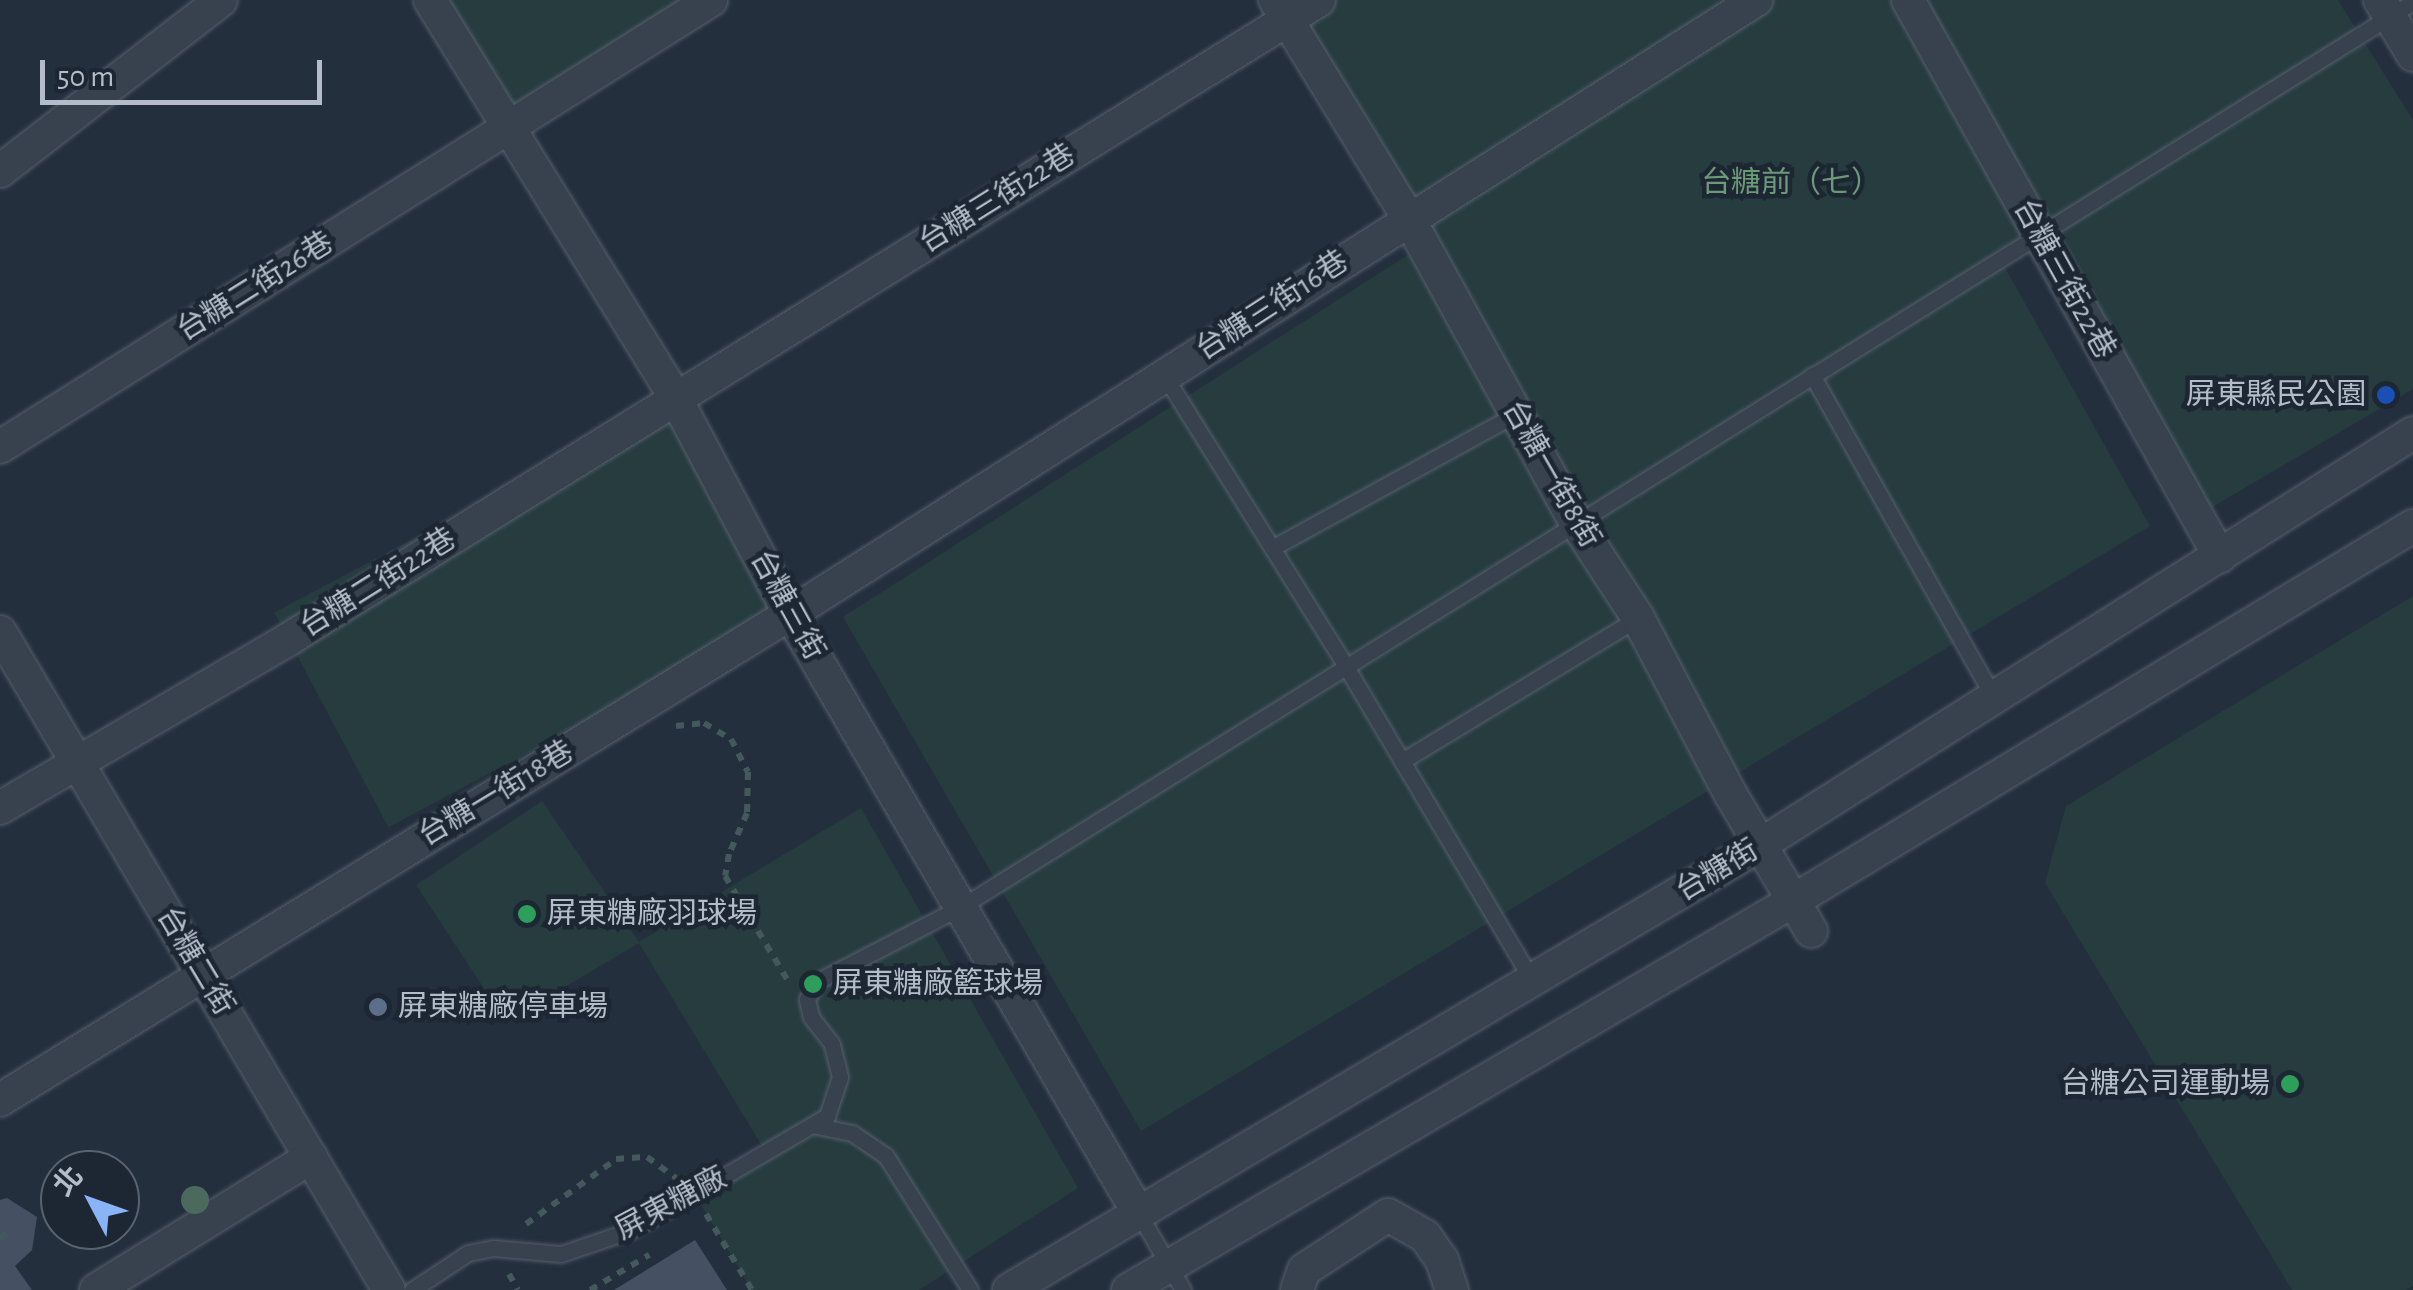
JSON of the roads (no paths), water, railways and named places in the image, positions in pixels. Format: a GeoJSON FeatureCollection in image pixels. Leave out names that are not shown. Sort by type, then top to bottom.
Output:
{"type":"FeatureCollection","features":[{"type":"Feature","properties":{"kind":"street"},"geometry":{"type":"LineString","coordinates":[[0,170],[220,0]]}},
{"type":"Feature","properties":{"kind":"street","name":"台糖三街"},"geometry":{"type":"LineString","coordinates":[[430,0],[676,399],[790,614],[1139,1214]]}},
{"type":"Feature","properties":{"kind":"street","name":"台糖二街26巷"},"geometry":{"type":"LineString","coordinates":[[0,447],[711,0]]}},
{"type":"Feature","properties":{"kind":"street","name":"台糖三街22巷"},"geometry":{"type":"LineString","coordinates":[[676,399],[1281,10],[1319,0]]}},
{"type":"Feature","properties":{"kind":"street","name":"台糖三街16巷"},"geometry":{"type":"LineString","coordinates":[[790,614],[1756,0]]}},
{"type":"Feature","properties":{"kind":"street","name":"台糖三街22巷"},"geometry":{"type":"LineString","coordinates":[[1908,0],[2220,558]]}},
{"type":"Feature","properties":{"kind":"street"},"geometry":{"type":"LineString","coordinates":[[2394,7],[2413,54]]}},
{"type":"Feature","properties":{"kind":"street","name":"台糖一街8街"},"geometry":{"type":"LineString","coordinates":[[1281,10],[1409,219],[1574,522],[1638,618],[1760,846],[1812,931]]}},
{"type":"Feature","properties":{"kind":"street","name":"台糖二街22巷"},"geometry":{"type":"LineString","coordinates":[[0,808],[289,640],[676,399]]}},
{"type":"Feature","properties":{"kind":"street","name":"台糖街"},"geometry":{"type":"LineString","coordinates":[[1009,1290],[1760,846],[2413,433]]}},
{"type":"Feature","properties":{"kind":"street"},"geometry":{"type":"LineString","coordinates":[[1128,1290],[1176,1278],[2413,526]]}},
{"type":"Feature","properties":{"kind":"street","name":"台糖一街18巷"},"geometry":{"type":"LineString","coordinates":[[0,1100],[790,614]]}},
{"type":"Feature","properties":{"kind":"street","name":"台糖二街"},"geometry":{"type":"LineString","coordinates":[[0,632],[389,1290]]}},
{"type":"Feature","properties":{"kind":"street"},"geometry":{"type":"LineString","coordinates":[[96,1290],[310,1157]]}},
{"type":"Feature","properties":{"kind":"street"},"geometry":{"type":"LineString","coordinates":[[1298,1290],[1304,1270],[1388,1215],[1425,1236],[1442,1260],[1452,1290]]}},
{"type":"Feature","properties":{"kind":"lane"},"geometry":{"type":"LineString","coordinates":[[959,908],[2394,7]]}},
{"type":"Feature","properties":{"kind":"lane"},"geometry":{"type":"LineString","coordinates":[[1812,374],[1994,699]]}},
{"type":"Feature","properties":{"kind":"lane"},"geometry":{"type":"LineString","coordinates":[[1164,375],[1345,666],[1532,980]]}},
{"type":"Feature","properties":{"kind":"lane"},"geometry":{"type":"LineString","coordinates":[[1272,548],[1516,414]]}},
{"type":"Feature","properties":{"kind":"lane"},"geometry":{"type":"LineString","coordinates":[[1402,762],[1638,618]]}},
{"type":"Feature","properties":{"kind":"lane","name":"屏東糖廠"},"geometry":{"type":"LineString","coordinates":[[412,1290],[468,1253],[493,1248],[561,1254],[632,1230],[828,1116],[840,1078],[832,1044],[811,1017],[807,998],[818,981],[959,908]]}},
{"type":"Feature","properties":{"kind":"lane"},"geometry":{"type":"LineString","coordinates":[[812,1125],[852,1133],[886,1156],[970,1290]]}},
{"type":"Feature","properties":{"kind":"lane"},"geometry":{"type":"LineString","coordinates":[[1139,1214],[1176,1278]]}},
{"type":"Feature","properties":{"kind":"place","name":"屏東縣民公園"},"geometry":{"type":"Point","coordinates":[2386,395]}},
{"type":"Feature","properties":{"kind":"place","name":"屏東糖廠羽球場"},"geometry":{"type":"Point","coordinates":[527,914]}},
{"type":"Feature","properties":{"kind":"place","name":"屏東糖廠籃球場"},"geometry":{"type":"Point","coordinates":[813,984]}},
{"type":"Feature","properties":{"kind":"place","name":"屏東糖廠停車場"},"geometry":{"type":"Point","coordinates":[378,1007]}},
{"type":"Feature","properties":{"kind":"place","name":"台糖公司運動場"},"geometry":{"type":"Point","coordinates":[2290,1084]}},
{"type":"Feature","properties":{"kind":"park label","name":"台糖前（七）"},"geometry":{"type":"Point","coordinates":[1791,183]}}]}
